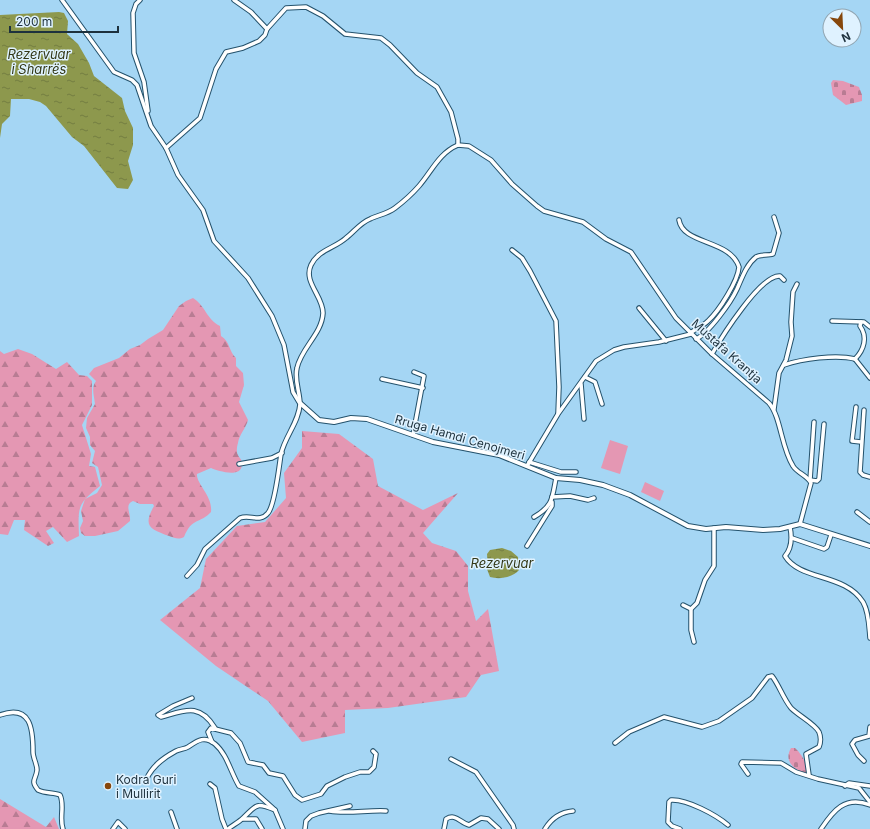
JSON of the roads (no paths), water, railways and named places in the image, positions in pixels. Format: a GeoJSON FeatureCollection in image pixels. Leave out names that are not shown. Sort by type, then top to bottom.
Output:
{"type":"FeatureCollection","features":[{"type":"Feature","properties":{"kind":"street"},"geometry":{"type":"LineString","coordinates":[[62,0],[114,72],[132,80],[136,85],[156,136],[166,148],[178,175],[203,210],[214,241],[248,278],[272,316],[284,345],[293,392],[296,399],[300,403]]}},
{"type":"Feature","properties":{"kind":"street"},"geometry":{"type":"LineString","coordinates":[[140,0],[136,4],[133,13],[134,53],[144,82],[149,120]]}},
{"type":"Feature","properties":{"kind":"street"},"geometry":{"type":"LineString","coordinates":[[234,0],[251,12],[267,29]]}},
{"type":"Feature","properties":{"kind":"street"},"geometry":{"type":"LineString","coordinates":[[166,148],[200,118],[216,69],[226,52],[243,48],[259,41],[265,35],[267,29],[286,8],[306,7],[323,16],[346,34],[381,38],[396,50],[404,61],[417,73],[437,87],[450,112],[458,139],[458,145],[443,155],[419,186],[398,206],[381,216],[370,218],[347,237],[323,252],[313,261],[310,267],[309,277],[322,304],[323,316],[297,366],[300,403],[298,419],[291,428],[282,453],[274,502],[268,514],[260,518],[240,518],[205,549],[197,565],[187,576]]}},
{"type":"Feature","properties":{"kind":"street","name":"Mustafa Krantja"},"geometry":{"type":"LineString","coordinates":[[458,145],[468,146],[491,160],[512,184],[537,206],[544,210],[583,222],[606,239],[631,252],[656,291],[690,334],[774,409]]}},
{"type":"Feature","properties":{"kind":"street"},"geometry":{"type":"LineString","coordinates":[[696,339],[704,334],[715,322],[737,289],[742,276],[755,258],[773,254],[779,233],[774,217]]}},
{"type":"Feature","properties":{"kind":"street"},"geometry":{"type":"LineString","coordinates":[[576,472],[561,472],[528,464],[558,414],[581,384],[596,361],[614,350],[666,341],[690,334],[703,326],[714,314],[733,285],[739,267],[733,256],[718,246],[685,232],[680,227],[679,220]]}},
{"type":"Feature","properties":{"kind":"street"},"geometry":{"type":"LineString","coordinates":[[512,250],[522,258],[556,321],[559,387],[558,414]]}},
{"type":"Feature","properties":{"kind":"street"},"geometry":{"type":"LineString","coordinates":[[712,354],[730,326],[763,284],[776,276],[780,276],[784,280]]}},
{"type":"Feature","properties":{"kind":"street"},"geometry":{"type":"LineString","coordinates":[[797,284],[793,292],[791,322],[792,336],[784,365],[779,373],[774,409],[782,441],[793,467],[810,480],[817,481],[819,479],[824,424]]}},
{"type":"Feature","properties":{"kind":"street"},"geometry":{"type":"LineString","coordinates":[[639,308],[666,341]]}},
{"type":"Feature","properties":{"kind":"street"},"geometry":{"type":"LineString","coordinates":[[832,321],[864,322],[870,327]]}},
{"type":"Feature","properties":{"kind":"street"},"geometry":{"type":"LineString","coordinates":[[855,359],[864,346],[864,331],[860,326],[861,322]]}},
{"type":"Feature","properties":{"kind":"street"},"geometry":{"type":"LineString","coordinates":[[784,365],[804,359],[844,357],[855,359],[870,378]]}},
{"type":"Feature","properties":{"kind":"street"},"geometry":{"type":"LineString","coordinates":[[413,435],[423,388],[424,376],[414,372]]}},
{"type":"Feature","properties":{"kind":"street"},"geometry":{"type":"LineString","coordinates":[[585,377],[595,382],[602,404]]}},
{"type":"Feature","properties":{"kind":"street"},"geometry":{"type":"LineString","coordinates":[[382,378],[423,388]]}},
{"type":"Feature","properties":{"kind":"street"},"geometry":{"type":"LineString","coordinates":[[581,384],[584,420]]}},
{"type":"Feature","properties":{"kind":"street","name":"Rruga Hamdi Cenojmeri"},"geometry":{"type":"LineString","coordinates":[[300,403],[320,420],[334,422],[360,418],[453,447],[499,456],[528,464],[556,478],[580,480],[603,485],[630,495],[688,526],[706,529],[762,530],[790,527],[800,524]]}},
{"type":"Feature","properties":{"kind":"street"},"geometry":{"type":"LineString","coordinates":[[856,407],[852,441],[861,442]]}},
{"type":"Feature","properties":{"kind":"street"},"geometry":{"type":"LineString","coordinates":[[864,410],[860,472],[863,475],[870,476]]}},
{"type":"Feature","properties":{"kind":"street"},"geometry":{"type":"LineString","coordinates":[[814,422],[810,480],[811,485],[800,524],[870,546]]}},
{"type":"Feature","properties":{"kind":"street"},"geometry":{"type":"LineString","coordinates":[[239,464],[272,458],[282,453]]}},
{"type":"Feature","properties":{"kind":"street"},"geometry":{"type":"LineString","coordinates":[[527,546],[552,506],[552,497],[556,478]]}},
{"type":"Feature","properties":{"kind":"street"},"geometry":{"type":"LineString","coordinates":[[552,497],[570,496],[588,500],[594,498]]}},
{"type":"Feature","properties":{"kind":"street"},"geometry":{"type":"LineString","coordinates":[[534,517],[543,512],[552,502]]}},
{"type":"Feature","properties":{"kind":"street"},"geometry":{"type":"LineString","coordinates":[[857,512],[870,522]]}},
{"type":"Feature","properties":{"kind":"street"},"geometry":{"type":"LineString","coordinates":[[790,527],[792,538],[788,553],[784,556],[790,565],[834,580],[858,596],[863,602],[870,638]]}},
{"type":"Feature","properties":{"kind":"street"},"geometry":{"type":"LineString","coordinates":[[694,642],[691,630],[691,609],[697,603],[705,580],[714,566],[714,528]]}},
{"type":"Feature","properties":{"kind":"street"},"geometry":{"type":"LineString","coordinates":[[792,538],[824,549],[827,547],[831,535]]}},
{"type":"Feature","properties":{"kind":"street"},"geometry":{"type":"LineString","coordinates":[[683,605],[691,609]]}},
{"type":"Feature","properties":{"kind":"street"},"geometry":{"type":"LineString","coordinates":[[615,743],[629,732],[664,717],[702,727],[720,721],[752,698],[768,677],[772,676],[790,707],[801,718],[816,728],[820,734],[820,747],[806,754],[808,775]]}},
{"type":"Feature","properties":{"kind":"street"},"geometry":{"type":"LineString","coordinates":[[192,698],[162,711],[158,715],[159,717],[180,711],[194,710],[204,716],[216,729]]}},
{"type":"Feature","properties":{"kind":"street"},"geometry":{"type":"LineString","coordinates":[[0,715],[10,711],[18,713],[25,716],[31,725],[34,737],[33,754],[37,768],[34,783],[38,790],[48,794],[56,793],[61,798],[61,824],[63,829]]}},
{"type":"Feature","properties":{"kind":"street"},"geometry":{"type":"LineString","coordinates":[[864,760],[852,744],[855,740],[868,736],[870,727]]}},
{"type":"Feature","properties":{"kind":"street"},"geometry":{"type":"LineString","coordinates":[[283,829],[275,810],[255,792],[239,786],[224,755],[212,742],[208,732],[211,728],[231,733],[240,743],[248,762],[263,765],[269,773],[283,776],[286,784],[295,795],[302,800],[321,794],[329,784],[354,774],[369,772],[374,767],[376,754],[373,751]]}},
{"type":"Feature","properties":{"kind":"street"},"geometry":{"type":"LineString","coordinates":[[146,780],[150,771],[170,754],[188,747],[197,740],[203,739],[212,742]]}},
{"type":"Feature","properties":{"kind":"street"},"geometry":{"type":"LineString","coordinates":[[451,759],[476,772],[514,829]]}},
{"type":"Feature","properties":{"kind":"street"},"geometry":{"type":"LineString","coordinates":[[748,774],[741,764],[742,762],[781,763],[796,772],[860,789],[870,803]]}},
{"type":"Feature","properties":{"kind":"street"},"geometry":{"type":"LineString","coordinates":[[845,786],[849,783],[870,786]]}},
{"type":"Feature","properties":{"kind":"street"},"geometry":{"type":"LineString","coordinates":[[210,784],[215,788],[222,819],[227,829],[243,819],[252,807],[256,806],[275,810]]}},
{"type":"Feature","properties":{"kind":"street"},"geometry":{"type":"LineString","coordinates":[[680,829],[672,826],[668,822],[669,802],[671,800],[680,801],[717,815],[728,825]]}},
{"type":"Feature","properties":{"kind":"street"},"geometry":{"type":"LineString","coordinates":[[821,829],[834,811],[842,805],[870,803]]}},
{"type":"Feature","properties":{"kind":"street"},"geometry":{"type":"LineString","coordinates":[[309,829],[305,827],[307,819],[311,816],[350,806]]}},
{"type":"Feature","properties":{"kind":"street"},"geometry":{"type":"LineString","coordinates":[[330,811],[341,813],[365,810],[386,811]]}},
{"type":"Feature","properties":{"kind":"street"},"geometry":{"type":"LineString","coordinates":[[545,829],[550,821],[566,812],[573,811]]}},
{"type":"Feature","properties":{"kind":"street"},"geometry":{"type":"LineString","coordinates":[[172,812],[177,829]]}},
{"type":"Feature","properties":{"kind":"street"},"geometry":{"type":"LineString","coordinates":[[444,829],[446,819],[450,816],[456,817],[469,825],[481,818],[488,819],[499,829]]}},
{"type":"Feature","properties":{"kind":"street"},"geometry":{"type":"LineString","coordinates":[[243,819],[256,819],[262,829]]}},
{"type":"Feature","properties":{"kind":"street"},"geometry":{"type":"LineString","coordinates":[[113,829],[118,822],[125,829]]}},
{"type":"Feature","properties":{"kind":"water","name":"Rezervuar i Sharrës"},"geometry":{"type":"Polygon","coordinates":[[[64,13],[68,21],[67,34],[78,44],[89,63],[94,76],[122,98],[125,111],[133,128],[133,145],[128,161],[133,180],[128,189],[117,188],[84,146],[72,137],[46,106],[40,102],[29,99],[11,99],[10,116],[2,124],[0,138],[0,15],[64,13]]]}},
{"type":"Feature","properties":{"kind":"water","name":"Rezervuar"},"geometry":{"type":"Polygon","coordinates":[[[502,548],[511,551],[518,557],[519,570],[506,577],[490,577],[487,569],[487,554],[490,550],[502,548]]]}},
{"type":"Feature","properties":{"kind":"place","name":"Kodra Guri i Mullirit"},"geometry":{"type":"Point","coordinates":[108,786]}}]}
